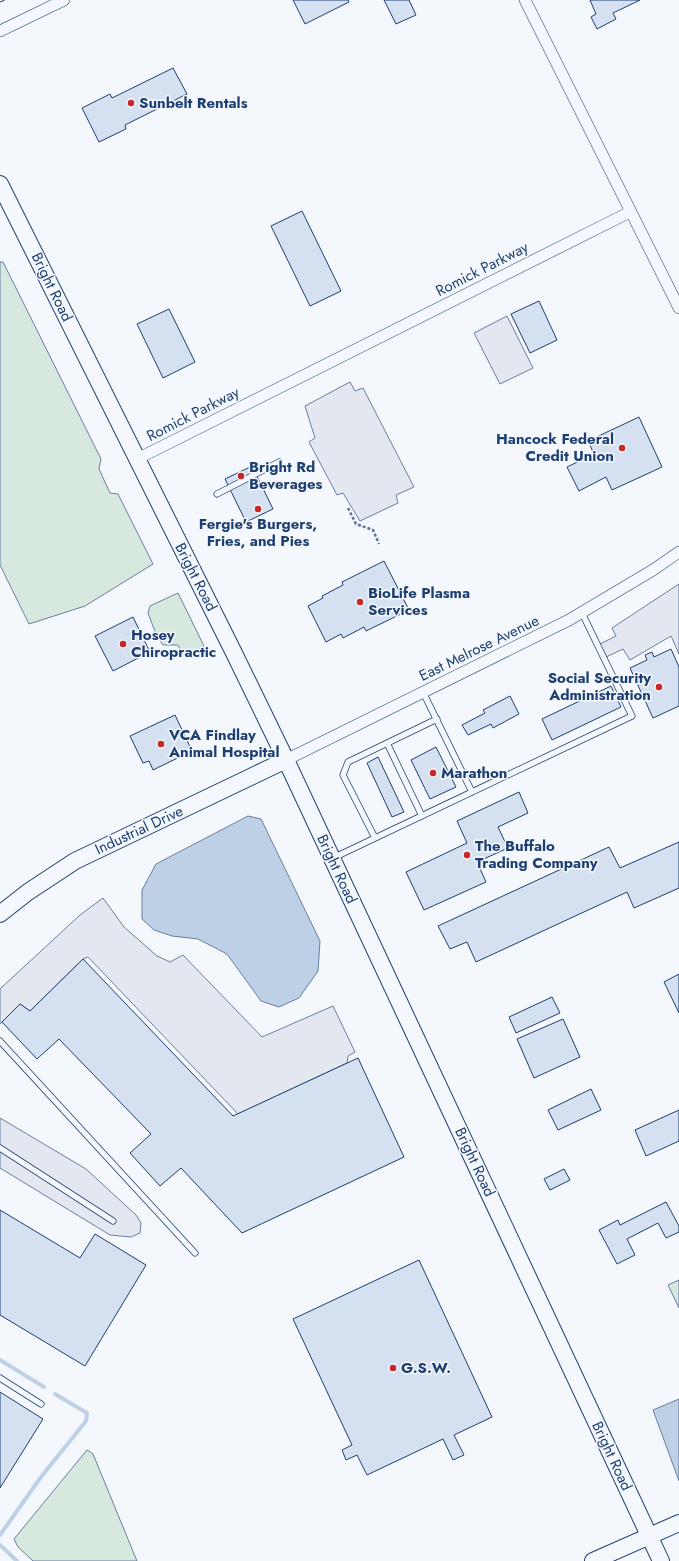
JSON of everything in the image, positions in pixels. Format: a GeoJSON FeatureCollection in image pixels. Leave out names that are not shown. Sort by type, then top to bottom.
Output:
{"type":"FeatureCollection","features":[{"type":"Feature","properties":{"kind":"main road","name":"Bright Road"},"geometry":{"type":"LineString","coordinates":[[0,184],[286,760],[661,1561]]}},
{"type":"Feature","properties":{"kind":"main road","name":"Industrial Drive"},"geometry":{"type":"LineString","coordinates":[[0,914],[28,892],[75,861],[286,760]]}},
{"type":"Feature","properties":{"kind":"main road"},"geometry":{"type":"LineString","coordinates":[[593,1561],[648,1535],[679,1523]]}},
{"type":"Feature","properties":{"kind":"street"},"geometry":{"type":"LineString","coordinates":[[0,31],[64,0]]}},
{"type":"Feature","properties":{"kind":"street"},"geometry":{"type":"LineString","coordinates":[[525,0],[679,308]]}},
{"type":"Feature","properties":{"kind":"street","name":"Romick Parkway"},"geometry":{"type":"LineString","coordinates":[[137,459],[630,212]]}},
{"type":"Feature","properties":{"kind":"street","name":"East Melrose Avenue"},"geometry":{"type":"LineString","coordinates":[[286,760],[582,612],[647,574],[679,552]]}},
{"type":"Feature","properties":{"kind":"lane"},"geometry":{"type":"LineString","coordinates":[[217,494],[279,462]]}},
{"type":"Feature","properties":{"kind":"lane"},"geometry":{"type":"LineString","coordinates":[[332,858],[632,716],[582,612]]}},
{"type":"Feature","properties":{"kind":"lane"},"geometry":{"type":"LineString","coordinates":[[423,692],[472,792]]}},
{"type":"Feature","properties":{"kind":"lane"},"geometry":{"type":"LineString","coordinates":[[375,838],[343,775],[348,762],[437,720]]}},
{"type":"Feature","properties":{"kind":"lane"},"geometry":{"type":"LineString","coordinates":[[387,743],[422,816]]}},
{"type":"Feature","properties":{"kind":"lane"},"geometry":{"type":"LineString","coordinates":[[0,1041],[195,1253]]}},
{"type":"Feature","properties":{"kind":"lane"},"geometry":{"type":"LineString","coordinates":[[0,1148],[113,1221]]}},
{"type":"Feature","properties":{"kind":"lane"},"geometry":{"type":"LineString","coordinates":[[0,1378],[41,1404]]}},
{"type":"Feature","properties":{"kind":"path"},"geometry":{"type":"LineString","coordinates":[[348,508],[356,524],[373,530],[379,544]]}},
{"type":"Feature","properties":{"kind":"shaded area"},"geometry":{"type":"Polygon","coordinates":[[[0,262],[3,262],[101,459],[99,469],[110,493],[118,494],[153,564],[85,606],[29,624],[0,565],[0,262]]]}},
{"type":"Feature","properties":{"kind":"shaded area"},"geometry":{"type":"Polygon","coordinates":[[[507,316],[533,368],[500,384],[474,333],[507,316]]]}},
{"type":"Feature","properties":{"kind":"shaded area"},"geometry":{"type":"Polygon","coordinates":[[[350,382],[355,391],[363,388],[414,487],[396,495],[398,503],[360,521],[343,493],[337,495],[309,442],[315,438],[305,406],[350,382]]]}},
{"type":"Feature","properties":{"kind":"shaded area"},"geometry":{"type":"Polygon","coordinates":[[[679,584],[679,654],[671,636],[630,660],[623,649],[604,658],[598,645],[616,636],[612,628],[679,584]]]}},
{"type":"Feature","properties":{"kind":"shaded area"},"geometry":{"type":"Polygon","coordinates":[[[178,593],[204,646],[188,657],[182,653],[178,645],[163,645],[156,634],[148,613],[150,606],[178,593]]]}},
{"type":"Feature","properties":{"kind":"shaded area"},"geometry":{"type":"Polygon","coordinates":[[[103,898],[124,927],[157,956],[170,962],[183,955],[262,1037],[333,1006],[355,1052],[348,1056],[347,1063],[238,1114],[88,957],[83,959],[30,1011],[20,1004],[0,1024],[0,989],[80,915],[103,898]]]}},
{"type":"Feature","properties":{"kind":"shaded area"},"geometry":{"type":"Polygon","coordinates":[[[0,1118],[86,1169],[136,1215],[141,1223],[140,1233],[131,1237],[110,1235],[0,1168],[0,1118]]]}},
{"type":"Feature","properties":{"kind":"shaded area"},"geometry":{"type":"Polygon","coordinates":[[[679,1280],[679,1308],[668,1285],[679,1280]]]}},
{"type":"Feature","properties":{"kind":"shaded area"},"geometry":{"type":"Polygon","coordinates":[[[87,1450],[93,1454],[137,1561],[33,1561],[18,1547],[14,1539],[87,1450]]]}},
{"type":"Feature","properties":{"kind":"water"},"geometry":{"type":"Polygon","coordinates":[[[248,816],[261,819],[320,941],[318,971],[299,998],[279,1007],[261,1001],[227,954],[198,939],[172,936],[154,930],[142,919],[142,890],[156,864],[248,816]]]}},
{"type":"Feature","properties":{"kind":"water"},"geometry":{"type":"Polygon","coordinates":[[[679,1399],[679,1481],[653,1410],[679,1399]]]}},
{"type":"Feature","properties":{"kind":"building"},"geometry":{"type":"Polygon","coordinates":[[[293,0],[348,0],[349,2],[305,24],[293,0]]]}},
{"type":"Feature","properties":{"kind":"building"},"geometry":{"type":"Polygon","coordinates":[[[384,0],[409,0],[416,15],[396,24],[384,0]]]}},
{"type":"Feature","properties":{"kind":"building"},"geometry":{"type":"Polygon","coordinates":[[[590,0],[640,0],[613,13],[616,19],[597,29],[591,17],[596,14],[590,0]]]}},
{"type":"Feature","properties":{"kind":"building","name":"Sunbelt Rentals"},"geometry":{"type":"Polygon","coordinates":[[[173,68],[187,94],[125,125],[126,129],[99,142],[82,108],[110,94],[112,98],[173,68]]]}},
{"type":"Feature","properties":{"kind":"building"},"geometry":{"type":"Polygon","coordinates":[[[302,211],[341,291],[310,306],[271,226],[302,211]]]}},
{"type":"Feature","properties":{"kind":"building"},"geometry":{"type":"Polygon","coordinates":[[[539,301],[557,340],[530,353],[511,314],[539,301]]]}},
{"type":"Feature","properties":{"kind":"building"},"geometry":{"type":"Polygon","coordinates":[[[169,309],[195,362],[163,378],[137,324],[169,309]]]}},
{"type":"Feature","properties":{"kind":"building","name":"Hancock Federal Credit Union"},"geometry":{"type":"Polygon","coordinates":[[[639,417],[662,467],[612,490],[606,477],[579,491],[567,467],[594,454],[588,441],[639,417]]]}},
{"type":"Feature","properties":{"kind":"building"},"geometry":{"type":"Polygon","coordinates":[[[252,466],[273,509],[246,522],[225,479],[252,466]]]}},
{"type":"Feature","properties":{"kind":"building","name":"BioLife Plasma Services"},"geometry":{"type":"Polygon","coordinates":[[[384,561],[409,610],[366,631],[364,627],[343,638],[341,634],[326,642],[308,606],[323,598],[322,596],[343,585],[342,582],[384,561]]]}},
{"type":"Feature","properties":{"kind":"building","name":"Hosey Chiropractic"},"geometry":{"type":"Polygon","coordinates":[[[133,617],[150,652],[113,671],[95,636],[133,617]]]}},
{"type":"Feature","properties":{"kind":"building","name":"Social Security Administration"},"geometry":{"type":"Polygon","coordinates":[[[671,649],[679,667],[679,706],[653,718],[630,668],[647,660],[645,655],[652,652],[654,657],[671,649]]]}},
{"type":"Feature","properties":{"kind":"building"},"geometry":{"type":"Polygon","coordinates":[[[611,686],[621,707],[552,740],[542,719],[611,686]]]}},
{"type":"Feature","properties":{"kind":"building"},"geometry":{"type":"Polygon","coordinates":[[[510,696],[519,714],[493,728],[491,724],[468,735],[462,725],[485,713],[483,710],[510,696]]]}},
{"type":"Feature","properties":{"kind":"building","name":"VCA Findlay Animal Hospital"},"geometry":{"type":"Polygon","coordinates":[[[175,715],[192,751],[153,770],[149,761],[143,763],[130,736],[175,715]]]}},
{"type":"Feature","properties":{"kind":"building","name":"Marathon"},"geometry":{"type":"Polygon","coordinates":[[[436,747],[456,787],[430,799],[411,760],[436,747]]]}},
{"type":"Feature","properties":{"kind":"building"},"geometry":{"type":"Polygon","coordinates":[[[378,757],[404,812],[392,817],[367,763],[378,757]]]}},
{"type":"Feature","properties":{"kind":"building","name":"The Buffalo Trading Company"},"geometry":{"type":"Polygon","coordinates":[[[519,792],[528,813],[498,827],[508,848],[477,862],[486,882],[424,910],[406,872],[467,843],[457,821],[519,792]]]}},
{"type":"Feature","properties":{"kind":"building"},"geometry":{"type":"Polygon","coordinates":[[[679,842],[679,888],[634,908],[627,892],[476,962],[467,942],[450,949],[438,926],[609,847],[620,868],[679,842]]]}},
{"type":"Feature","properties":{"kind":"building"},"geometry":{"type":"Polygon","coordinates":[[[83,959],[233,1116],[358,1058],[404,1157],[242,1233],[181,1168],[160,1186],[130,1153],[151,1134],[59,1039],[37,1059],[2,1022],[20,1004],[30,1011],[83,959]]]}},
{"type":"Feature","properties":{"kind":"building"},"geometry":{"type":"Polygon","coordinates":[[[679,974],[679,1013],[664,982],[679,974]]]}},
{"type":"Feature","properties":{"kind":"building"},"geometry":{"type":"Polygon","coordinates":[[[552,997],[560,1013],[516,1033],[509,1017],[552,997]]]}},
{"type":"Feature","properties":{"kind":"building"},"geometry":{"type":"Polygon","coordinates":[[[563,1019],[580,1057],[534,1078],[517,1039],[563,1019]]]}},
{"type":"Feature","properties":{"kind":"building"},"geometry":{"type":"Polygon","coordinates":[[[591,1089],[601,1110],[558,1130],[548,1110],[591,1089]]]}},
{"type":"Feature","properties":{"kind":"building"},"geometry":{"type":"Polygon","coordinates":[[[679,1110],[679,1141],[646,1156],[635,1130],[679,1110]]]}},
{"type":"Feature","properties":{"kind":"building"},"geometry":{"type":"Polygon","coordinates":[[[564,1169],[570,1180],[550,1190],[544,1179],[564,1169]]]}},
{"type":"Feature","properties":{"kind":"building"},"geometry":{"type":"Polygon","coordinates":[[[666,1202],[679,1226],[679,1232],[666,1238],[658,1223],[627,1239],[635,1255],[617,1264],[599,1230],[618,1220],[620,1225],[666,1202]]]}},
{"type":"Feature","properties":{"kind":"building"},"geometry":{"type":"Polygon","coordinates":[[[0,1210],[80,1258],[95,1234],[146,1265],[85,1366],[0,1315],[0,1210]]]}},
{"type":"Feature","properties":{"kind":"building","name":"G.S.W."},"geometry":{"type":"Polygon","coordinates":[[[419,1260],[492,1417],[454,1435],[464,1455],[453,1460],[443,1439],[367,1475],[357,1455],[346,1460],[342,1450],[352,1445],[293,1319],[419,1260]]]}},
{"type":"Feature","properties":{"kind":"building"},"geometry":{"type":"Polygon","coordinates":[[[0,1392],[43,1419],[0,1488],[0,1392]]]}},
{"type":"Feature","properties":{"kind":"waterway"},"geometry":{"type":"LineString","coordinates":[[0,1360],[44,1387]]}},
{"type":"Feature","properties":{"kind":"waterway"},"geometry":{"type":"LineString","coordinates":[[0,1535],[41,1477],[86,1421],[87,1413],[55,1394]]}},
{"type":"Feature","properties":{"kind":"waterway"},"geometry":{"type":"LineString","coordinates":[[0,1545],[17,1561]]}},
{"type":"Feature","properties":{"kind":"fence"},"geometry":{"type":"LineString","coordinates":[[0,2],[5,0]]}},
{"type":"Feature","properties":{"kind":"place","name":"Sunbelt Rentals"},"geometry":{"type":"Point","coordinates":[131,103]}},
{"type":"Feature","properties":{"kind":"place","name":"Hancock Federal Credit Union"},"geometry":{"type":"Point","coordinates":[622,448]}},
{"type":"Feature","properties":{"kind":"place","name":"Bright Rd Beverages"},"geometry":{"type":"Point","coordinates":[241,476]}},
{"type":"Feature","properties":{"kind":"place","name":"Fergie's Burgers, Fries, and Pies"},"geometry":{"type":"Point","coordinates":[258,509]}},
{"type":"Feature","properties":{"kind":"place","name":"BioLife Plasma Services"},"geometry":{"type":"Point","coordinates":[360,602]}},
{"type":"Feature","properties":{"kind":"place","name":"Hosey Chiropractic"},"geometry":{"type":"Point","coordinates":[123,644]}},
{"type":"Feature","properties":{"kind":"place","name":"Social Security Administration"},"geometry":{"type":"Point","coordinates":[659,687]}},
{"type":"Feature","properties":{"kind":"place","name":"VCA Findlay Animal Hospital"},"geometry":{"type":"Point","coordinates":[161,744]}},
{"type":"Feature","properties":{"kind":"place","name":"Marathon"},"geometry":{"type":"Point","coordinates":[433,773]}},
{"type":"Feature","properties":{"kind":"place","name":"The Buffalo Trading Company"},"geometry":{"type":"Point","coordinates":[467,855]}},
{"type":"Feature","properties":{"kind":"place","name":"G.S.W."},"geometry":{"type":"Point","coordinates":[393,1368]}}]}
